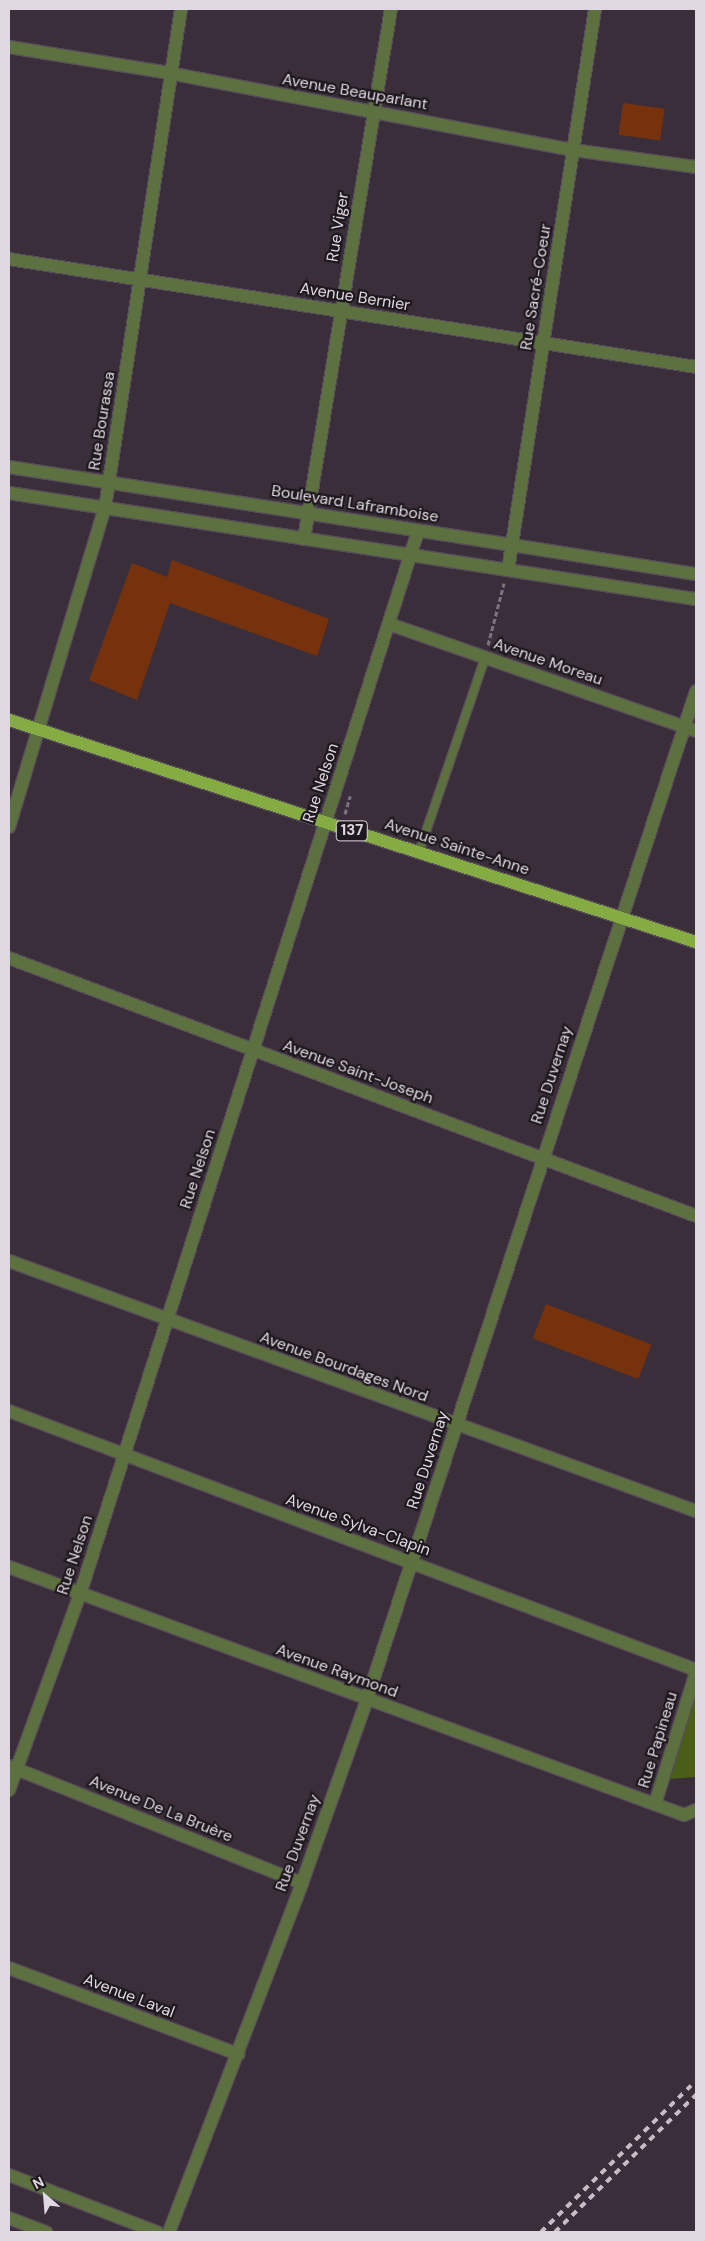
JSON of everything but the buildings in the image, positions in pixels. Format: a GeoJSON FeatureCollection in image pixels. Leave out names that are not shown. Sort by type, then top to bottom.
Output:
{"type":"FeatureCollection","features":[{"type":"Feature","properties":{"kind":"main road","name":"Avenue Sainte-Anne"},"geometry":{"type":"LineString","coordinates":[[9,720],[696,942]]}},
{"type":"Feature","properties":{"kind":"street","name":"Rue Bourassa"},"geometry":{"type":"LineString","coordinates":[[9,827],[105,508],[141,280],[169,73],[181,9]]}},
{"type":"Feature","properties":{"kind":"street","name":"Rue Viger"},"geometry":{"type":"LineString","coordinates":[[304,539],[310,514],[372,114],[391,9]]}},
{"type":"Feature","properties":{"kind":"street","name":"Rue Sacré-Coeur"},"geometry":{"type":"LineString","coordinates":[[506,576],[595,9]]}},
{"type":"Feature","properties":{"kind":"street","name":"Avenue Beauparlant"},"geometry":{"type":"LineString","coordinates":[[9,47],[169,73],[372,114],[453,126],[573,150],[696,167]]}},
{"type":"Feature","properties":{"kind":"street","name":"Avenue Bernier"},"geometry":{"type":"LineString","coordinates":[[9,259],[696,367]]}},
{"type":"Feature","properties":{"kind":"street","name":"Boulevard Laframboise"},"geometry":{"type":"LineString","coordinates":[[9,467],[696,574]]}},
{"type":"Feature","properties":{"kind":"street"},"geometry":{"type":"LineString","coordinates":[[9,493],[410,555],[506,576],[696,600]]}},
{"type":"Feature","properties":{"kind":"street","name":"Rue Nelson"},"geometry":{"type":"LineString","coordinates":[[9,1790],[13,1768],[80,1594],[418,531]]}},
{"type":"Feature","properties":{"kind":"street","name":"Avenue Moreau"},"geometry":{"type":"LineString","coordinates":[[389,624],[690,729]]}},
{"type":"Feature","properties":{"kind":"street","name":"Rue Duvernay"},"geometry":{"type":"LineString","coordinates":[[169,2232],[302,1883],[367,1699],[620,917],[690,729],[696,691]]}},
{"type":"Feature","properties":{"kind":"street","name":"Avenue Saint-Joseph"},"geometry":{"type":"LineString","coordinates":[[9,958],[696,1216]]}},
{"type":"Feature","properties":{"kind":"street","name":"Avenue Bourdages Nord"},"geometry":{"type":"LineString","coordinates":[[9,1261],[696,1511]]}},
{"type":"Feature","properties":{"kind":"street","name":"Avenue Sylva-Clapin"},"geometry":{"type":"LineString","coordinates":[[9,1411],[696,1671]]}},
{"type":"Feature","properties":{"kind":"street","name":"Avenue Raymond"},"geometry":{"type":"LineString","coordinates":[[9,1567],[655,1804]]}},
{"type":"Feature","properties":{"kind":"street","name":"Rue Papineau"},"geometry":{"type":"LineString","coordinates":[[696,1671],[655,1804],[684,1815],[696,1810]]}},
{"type":"Feature","properties":{"kind":"street","name":"Avenue De La Bruère"},"geometry":{"type":"LineString","coordinates":[[13,1768],[302,1883]]}},
{"type":"Feature","properties":{"kind":"street","name":"Avenue Laval"},"geometry":{"type":"LineString","coordinates":[[9,1968],[238,2054]]}},
{"type":"Feature","properties":{"kind":"street"},"geometry":{"type":"LineString","coordinates":[[9,2175],[157,2232]]}},
{"type":"Feature","properties":{"kind":"street"},"geometry":{"type":"LineString","coordinates":[[9,2218],[46,2232]]}},
{"type":"Feature","properties":{"kind":"lane"},"geometry":{"type":"LineString","coordinates":[[419,852],[485,658]]}},
{"type":"Feature","properties":{"kind":"path"},"geometry":{"type":"LineString","coordinates":[[495,581],[506,576]]}},
{"type":"Feature","properties":{"kind":"path"},"geometry":{"type":"LineString","coordinates":[[485,658],[506,576]]}},
{"type":"Feature","properties":{"kind":"path"},"geometry":{"type":"LineString","coordinates":[[341,827],[353,786]]}},
{"type":"Feature","properties":{"kind":"green space"},"geometry":{"type":"Polygon","coordinates":[[[696,1695],[696,1777],[670,1779],[696,1695]]]}},
{"type":"Feature","properties":{"kind":"railway"},"geometry":{"type":"LineString","coordinates":[[541,2232],[696,2081]]}},
{"type":"Feature","properties":{"kind":"railway"},"geometry":{"type":"LineString","coordinates":[[555,2232],[696,2095]]}}]}
